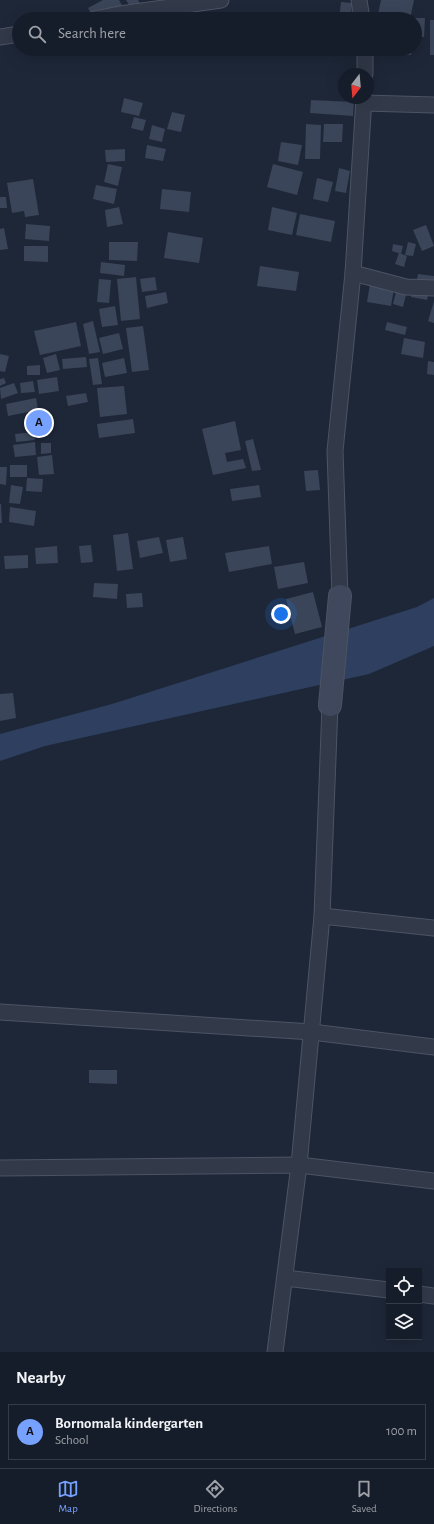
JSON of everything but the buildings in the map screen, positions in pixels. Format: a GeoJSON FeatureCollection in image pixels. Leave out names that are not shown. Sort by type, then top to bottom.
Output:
{"type":"FeatureCollection","features":[{"type":"Feature","properties":{"kind":"street"},"geometry":{"type":"LineString","coordinates":[[134,12],[221,0]]}},
{"type":"Feature","properties":{"kind":"street"},"geometry":{"type":"LineString","coordinates":[[359,0],[361,12]]}},
{"type":"Feature","properties":{"kind":"street"},"geometry":{"type":"LineString","coordinates":[[0,38],[12,35]]}},
{"type":"Feature","properties":{"kind":"street"},"geometry":{"type":"LineString","coordinates":[[364,68],[365,56]]}},
{"type":"Feature","properties":{"kind":"street"},"geometry":{"type":"LineString","coordinates":[[374,102],[434,105]]}},
{"type":"Feature","properties":{"kind":"street"},"geometry":{"type":"LineString","coordinates":[[275,1352],[299,1165],[322,916],[330,705],[340,596],[335,451],[353,273],[364,104]]}},
{"type":"Feature","properties":{"kind":"street"},"geometry":{"type":"LineString","coordinates":[[353,273],[406,287],[434,288]]}},
{"type":"Feature","properties":{"kind":"street"},"geometry":{"type":"LineString","coordinates":[[322,916],[434,928]]}},
{"type":"Feature","properties":{"kind":"street"},"geometry":{"type":"LineString","coordinates":[[0,1012],[312,1032],[434,1047]]}},
{"type":"Feature","properties":{"kind":"street"},"geometry":{"type":"LineString","coordinates":[[0,1168],[299,1165],[434,1181]]}},
{"type":"Feature","properties":{"kind":"street"},"geometry":{"type":"LineString","coordinates":[[285,1278],[386,1290]]}},
{"type":"Feature","properties":{"kind":"street"},"geometry":{"type":"LineString","coordinates":[[422,1294],[434,1296]]}},
{"type":"Feature","properties":{"kind":"water"},"geometry":{"type":"Polygon","coordinates":[[[434,598],[434,646],[369,674],[45,746],[0,761],[0,734],[112,704],[417,607],[434,598]]]}},
{"type":"Feature","properties":{"kind":"place","name":"Bornomala kindergarten"},"geometry":{"type":"Point","coordinates":[39,423]}}]}
